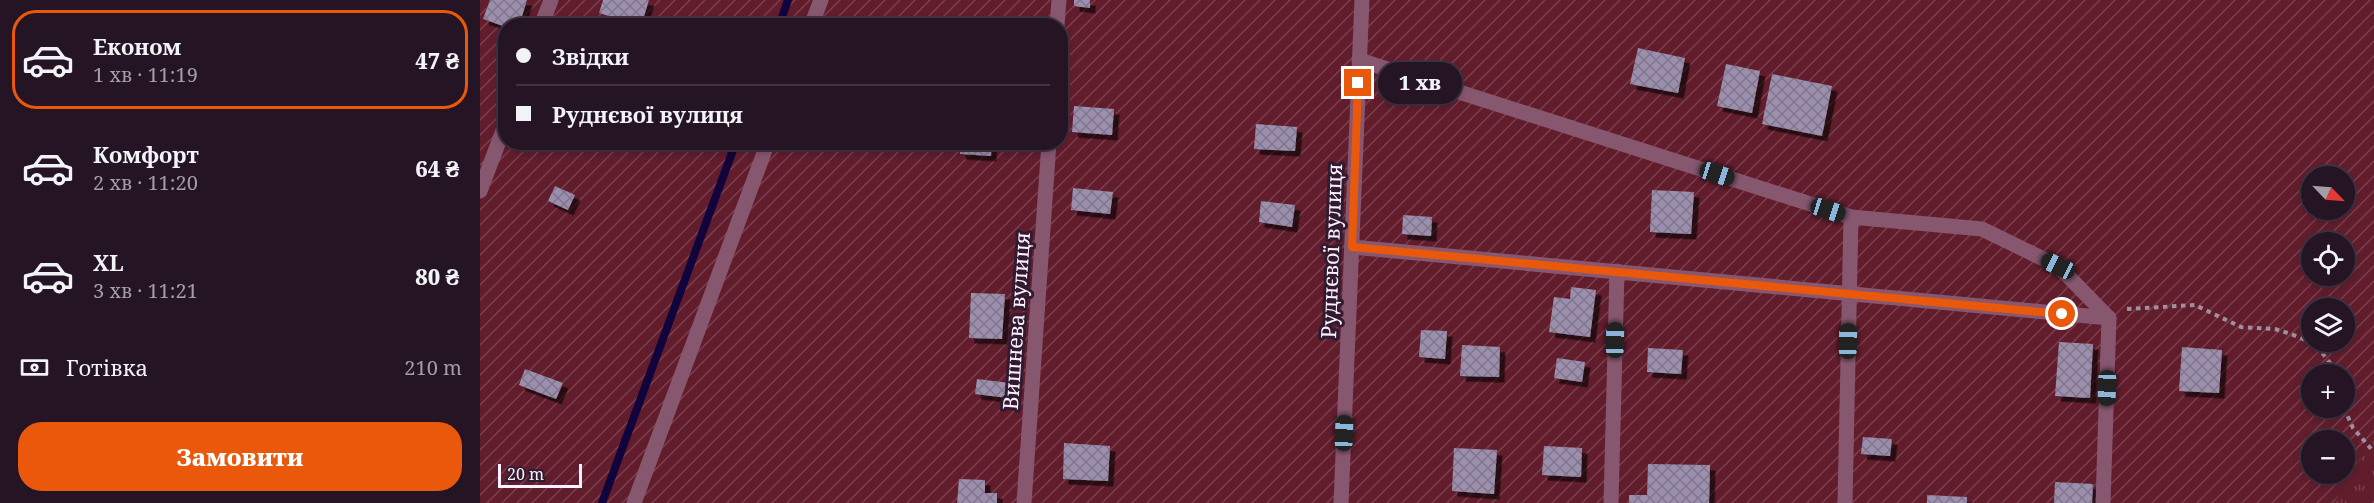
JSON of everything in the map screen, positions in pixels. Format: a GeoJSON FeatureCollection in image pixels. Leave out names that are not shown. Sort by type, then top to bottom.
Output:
{"type":"FeatureCollection","features":[{"type":"Feature","properties":{"kind":"street"},"geometry":{"type":"LineString","coordinates":[[545,18],[551,0]]}},
{"type":"Feature","properties":{"kind":"street"},"geometry":{"type":"LineString","coordinates":[[814,18],[821,0]]}},
{"type":"Feature","properties":{"kind":"street"},"geometry":{"type":"LineString","coordinates":[[1058,18],[1059,0]]}},
{"type":"Feature","properties":{"kind":"street","name":"Руднєвої вулиця"},"geometry":{"type":"LineString","coordinates":[[1341,503],[1362,0]]}},
{"type":"Feature","properties":{"kind":"street"},"geometry":{"type":"LineString","coordinates":[[1359,60],[1851,218],[1982,229],[2058,266],[2109,318],[2103,503]]}},
{"type":"Feature","properties":{"kind":"street"},"geometry":{"type":"LineString","coordinates":[[480,191],[498,144]]}},
{"type":"Feature","properties":{"kind":"street"},"geometry":{"type":"LineString","coordinates":[[633,503],[765,150]]}},
{"type":"Feature","properties":{"kind":"street","name":"Вишнева вулиця"},"geometry":{"type":"LineString","coordinates":[[1024,503],[1048,150]]}},
{"type":"Feature","properties":{"kind":"street"},"geometry":{"type":"LineString","coordinates":[[1845,503],[1851,218]]}},
{"type":"Feature","properties":{"kind":"street"},"geometry":{"type":"LineString","coordinates":[[1352,247],[2109,318]]}},
{"type":"Feature","properties":{"kind":"street"},"geometry":{"type":"LineString","coordinates":[[1611,503],[1617,271]]}},
{"type":"Feature","properties":{"kind":"path"},"geometry":{"type":"LineString","coordinates":[[2109,318],[2122,310],[2136,307],[2195,306],[2241,327],[2275,329],[2308,341],[2331,364]]}},
{"type":"Feature","properties":{"kind":"path"},"geometry":{"type":"LineString","coordinates":[[2348,418],[2353,428],[2374,452]]}},
{"type":"Feature","properties":{"kind":"green space"},"geometry":{"type":"Polygon","coordinates":[[[480,0],[2374,0],[2374,434],[2355,467],[2355,430],[2301,430],[2301,484],[2345,484],[2334,503],[480,503],[480,0]]]}},
{"type":"Feature","properties":{"kind":"green space"},"geometry":{"type":"Polygon","coordinates":[[[2374,434],[2374,503],[2334,503],[2345,484],[2355,484],[2355,467],[2374,434]]]}},
{"type":"Feature","properties":{"kind":"building"},"geometry":{"type":"Polygon","coordinates":[[[490,0],[527,0],[521,18],[498,18],[498,24],[483,19],[490,0]]]}},
{"type":"Feature","properties":{"kind":"building"},"geometry":{"type":"Polygon","coordinates":[[[603,0],[649,0],[643,18],[615,18],[599,13],[603,0]]]}},
{"type":"Feature","properties":{"kind":"building"},"geometry":{"type":"Polygon","coordinates":[[[1074,0],[1090,0],[1090,8],[1074,6],[1074,0]]]}},
{"type":"Feature","properties":{"kind":"building"},"geometry":{"type":"Polygon","coordinates":[[[1638,48],[1685,58],[1678,93],[1630,84],[1638,48]]]}},
{"type":"Feature","properties":{"kind":"building"},"geometry":{"type":"Polygon","coordinates":[[[1726,64],[1760,71],[1752,113],[1717,106],[1726,64]]]}},
{"type":"Feature","properties":{"kind":"building"},"geometry":{"type":"Polygon","coordinates":[[[1772,74],[1832,86],[1822,136],[1762,124],[1772,74]]]}},
{"type":"Feature","properties":{"kind":"building"},"geometry":{"type":"Polygon","coordinates":[[[1074,106],[1114,109],[1112,135],[1072,132],[1074,106]]]}},
{"type":"Feature","properties":{"kind":"building"},"geometry":{"type":"Polygon","coordinates":[[[1256,124],[1297,127],[1295,151],[1254,149],[1256,124]]]}},
{"type":"Feature","properties":{"kind":"building"},"geometry":{"type":"Polygon","coordinates":[[[960,150],[991,150],[991,156],[960,154],[960,150]]]}},
{"type":"Feature","properties":{"kind":"building"},"geometry":{"type":"Polygon","coordinates":[[[555,186],[575,195],[568,210],[548,201],[555,186]]]}},
{"type":"Feature","properties":{"kind":"building"},"geometry":{"type":"Polygon","coordinates":[[[1073,188],[1113,192],[1110,214],[1071,210],[1073,188]]]}},
{"type":"Feature","properties":{"kind":"building"},"geometry":{"type":"Polygon","coordinates":[[[1652,190],[1694,192],[1691,234],[1650,232],[1652,190]]]}},
{"type":"Feature","properties":{"kind":"building"},"geometry":{"type":"Polygon","coordinates":[[[1261,201],[1295,205],[1292,227],[1259,222],[1261,201]]]}},
{"type":"Feature","properties":{"kind":"building"},"geometry":{"type":"Polygon","coordinates":[[[1403,215],[1432,217],[1431,236],[1402,234],[1403,215]]]}},
{"type":"Feature","properties":{"kind":"building"},"geometry":{"type":"Polygon","coordinates":[[[1571,287],[1596,290],[1590,337],[1549,332],[1554,297],[1570,299],[1571,287]]]}},
{"type":"Feature","properties":{"kind":"building"},"geometry":{"type":"Polygon","coordinates":[[[971,293],[1005,294],[1002,339],[969,338],[971,293]]]}},
{"type":"Feature","properties":{"kind":"building"},"geometry":{"type":"Polygon","coordinates":[[[1421,330],[1447,331],[1445,359],[1419,357],[1421,330]]]}},
{"type":"Feature","properties":{"kind":"building"},"geometry":{"type":"Polygon","coordinates":[[[2059,342],[2093,344],[2090,398],[2055,396],[2059,342]]]}},
{"type":"Feature","properties":{"kind":"building"},"geometry":{"type":"Polygon","coordinates":[[[1462,345],[1500,347],[1499,377],[1460,376],[1462,345]]]}},
{"type":"Feature","properties":{"kind":"building"},"geometry":{"type":"Polygon","coordinates":[[[2182,347],[2222,350],[2219,393],[2179,391],[2182,347]]]}},
{"type":"Feature","properties":{"kind":"building"},"geometry":{"type":"Polygon","coordinates":[[[1648,348],[1683,350],[1681,374],[1647,372],[1648,348]]]}},
{"type":"Feature","properties":{"kind":"building"},"geometry":{"type":"Polygon","coordinates":[[[1557,358],[1585,362],[1582,382],[1554,378],[1557,358]]]}},
{"type":"Feature","properties":{"kind":"building"},"geometry":{"type":"Polygon","coordinates":[[[525,369],[563,383],[556,399],[519,385],[525,369]]]}},
{"type":"Feature","properties":{"kind":"building"},"geometry":{"type":"Polygon","coordinates":[[[977,379],[1010,383],[1008,398],[975,394],[977,379]]]}},
{"type":"Feature","properties":{"kind":"building"},"geometry":{"type":"Polygon","coordinates":[[[1863,437],[1892,439],[1890,456],[1861,454],[1863,437]]]}},
{"type":"Feature","properties":{"kind":"building"},"geometry":{"type":"Polygon","coordinates":[[[1064,443],[1110,446],[1108,481],[1063,479],[1064,443]]]}},
{"type":"Feature","properties":{"kind":"building"},"geometry":{"type":"Polygon","coordinates":[[[1544,446],[1582,448],[1581,477],[1542,475],[1544,446]]]}},
{"type":"Feature","properties":{"kind":"building"},"geometry":{"type":"Polygon","coordinates":[[[1454,448],[1497,450],[1494,494],[1452,491],[1454,448]]]}},
{"type":"Feature","properties":{"kind":"building"},"geometry":{"type":"Polygon","coordinates":[[[1648,464],[1710,465],[1709,503],[1629,503],[1629,495],[1647,495],[1648,464]]]}},
{"type":"Feature","properties":{"kind":"building"},"geometry":{"type":"Polygon","coordinates":[[[959,479],[985,480],[985,493],[997,493],[997,503],[957,503],[959,479]]]}},
{"type":"Feature","properties":{"kind":"building"},"geometry":{"type":"Polygon","coordinates":[[[2055,482],[2093,484],[2092,503],[2054,503],[2055,482]]]}},
{"type":"Feature","properties":{"kind":"building"},"geometry":{"type":"Polygon","coordinates":[[[1927,495],[1967,497],[1967,503],[1927,503],[1927,495]]]}},
{"type":"Feature","properties":{"kind":"waterway"},"geometry":{"type":"LineString","coordinates":[[782,18],[788,0]]}},
{"type":"Feature","properties":{"kind":"waterway"},"geometry":{"type":"LineString","coordinates":[[602,503],[733,150]]}},
{"type":"Feature","properties":{"kind":"route"},"geometry":{"type":"LineString","coordinates":[[1358,83],[1352,247],[2062,314]]}}]}
